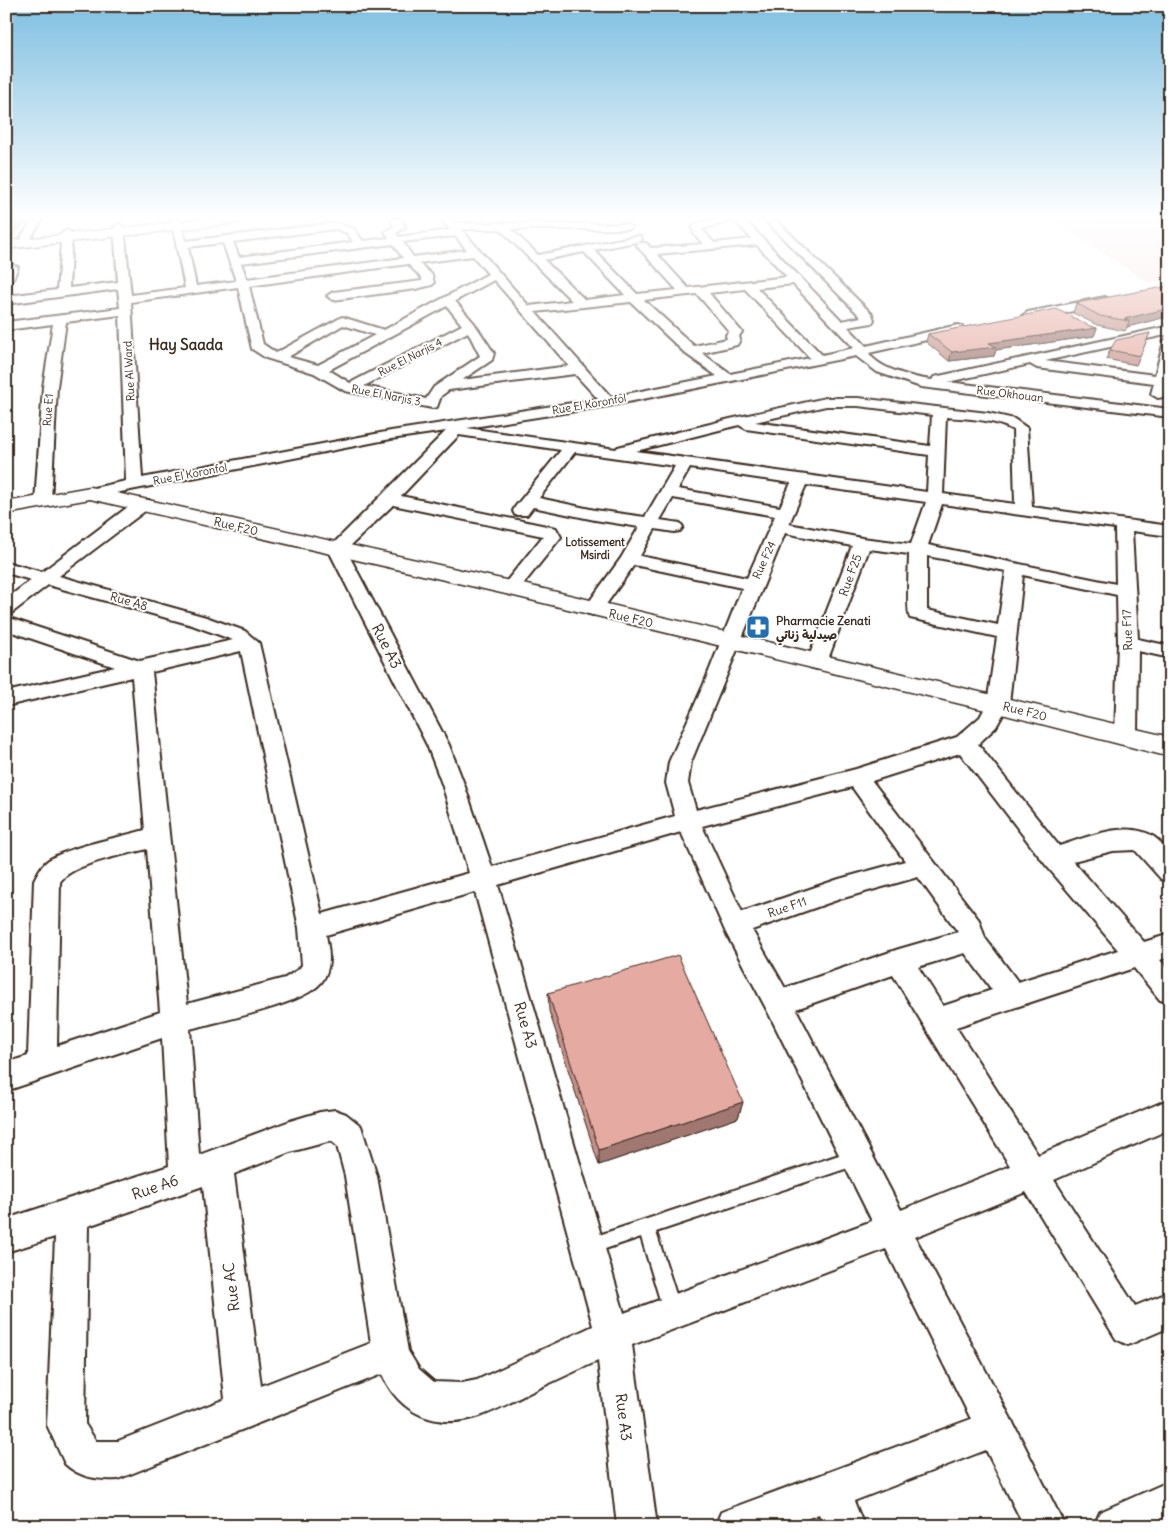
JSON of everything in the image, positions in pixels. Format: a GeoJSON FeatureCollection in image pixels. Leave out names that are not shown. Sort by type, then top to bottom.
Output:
{"type":"FeatureCollection","features":[{"type":"Feature","properties":{"kind":"street","name":"Rue Al Ward"},"geometry":{"type":"LineString","coordinates":[[124,290],[134,484]]}},
{"type":"Feature","properties":{"kind":"street"},"geometry":{"type":"LineString","coordinates":[[6,326],[60,319],[125,298],[186,290]]}},
{"type":"Feature","properties":{"kind":"street","name":"Rue El Narjis 3"},"geometry":{"type":"LineString","coordinates":[[244,290],[257,346],[270,356],[319,370],[350,388],[432,404],[453,428]]}},
{"type":"Feature","properties":{"kind":"street"},"geometry":{"type":"LineString","coordinates":[[291,290],[332,296],[378,290]]}},
{"type":"Feature","properties":{"kind":"street"},"geometry":{"type":"LineString","coordinates":[[329,290],[332,296],[385,334]]}},
{"type":"Feature","properties":{"kind":"street"},"geometry":{"type":"LineString","coordinates":[[278,357],[332,296],[344,290]]}},
{"type":"Feature","properties":{"kind":"street"},"geometry":{"type":"LineString","coordinates":[[319,370],[469,290]]}},
{"type":"Feature","properties":{"kind":"street"},"geometry":{"type":"LineString","coordinates":[[508,290],[608,402]]}},
{"type":"Feature","properties":{"kind":"street"},"geometry":{"type":"LineString","coordinates":[[568,290],[581,303]]}},
{"type":"Feature","properties":{"kind":"street"},"geometry":{"type":"LineString","coordinates":[[628,290],[692,351],[729,378]]}},
{"type":"Feature","properties":{"kind":"street"},"geometry":{"type":"LineString","coordinates":[[525,310],[696,290]]}},
{"type":"Feature","properties":{"kind":"street"},"geometry":{"type":"LineString","coordinates":[[692,351],[732,342],[734,340],[732,336],[736,332],[700,290]]}},
{"type":"Feature","properties":{"kind":"street"},"geometry":{"type":"LineString","coordinates":[[752,290],[819,360]]}},
{"type":"Feature","properties":{"kind":"street","name":"Rue Okhouan"},"geometry":{"type":"LineString","coordinates":[[806,290],[863,350],[862,355],[867,361],[898,377],[921,383],[1163,412]]}},
{"type":"Feature","properties":{"kind":"street"},"geometry":{"type":"LineString","coordinates":[[840,325],[868,320],[868,317],[841,290]]}},
{"type":"Feature","properties":{"kind":"street"},"geometry":{"type":"LineString","coordinates":[[6,300],[63,292],[125,298]]}},
{"type":"Feature","properties":{"kind":"street"},"geometry":{"type":"LineString","coordinates":[[1016,318],[1122,298]]}},
{"type":"Feature","properties":{"kind":"street"},"geometry":{"type":"LineString","coordinates":[[432,404],[434,396],[444,387],[487,357],[487,353],[470,326],[450,301]]}},
{"type":"Feature","properties":{"kind":"street"},"geometry":{"type":"LineString","coordinates":[[1055,311],[1070,319]]}},
{"type":"Feature","properties":{"kind":"street","name":"Rue E1"},"geometry":{"type":"LineString","coordinates":[[42,502],[48,400],[54,346],[60,319]]}},
{"type":"Feature","properties":{"kind":"street","name":"Rue El Narjis 4"},"geometry":{"type":"LineString","coordinates":[[350,388],[470,326]]}},
{"type":"Feature","properties":{"kind":"street","name":"Rue El Koronfol"},"geometry":{"type":"LineString","coordinates":[[6,508],[608,402],[819,360],[918,337],[976,326]]}},
{"type":"Feature","properties":{"kind":"street"},"geometry":{"type":"LineString","coordinates":[[921,383],[1170,330]]}},
{"type":"Feature","properties":{"kind":"street"},"geometry":{"type":"LineString","coordinates":[[1098,332],[1170,341],[1160,380],[1163,412]]}},
{"type":"Feature","properties":{"kind":"street"},"geometry":{"type":"LineString","coordinates":[[1020,362],[1160,380]]}},
{"type":"Feature","properties":{"kind":"street"},"geometry":{"type":"LineString","coordinates":[[444,387],[579,369]]}},
{"type":"Feature","properties":{"kind":"street"},"geometry":{"type":"LineString","coordinates":[[613,453],[730,423],[809,406],[842,402],[858,402],[1003,420],[1020,428],[1024,509]]}},
{"type":"Feature","properties":{"kind":"street"},"geometry":{"type":"LineString","coordinates":[[938,412],[935,499],[918,550],[919,587],[917,614],[1007,633]]}},
{"type":"Feature","properties":{"kind":"street"},"geometry":{"type":"LineString","coordinates":[[730,423],[936,450]]}},
{"type":"Feature","properties":{"kind":"street"},"geometry":{"type":"LineString","coordinates":[[337,549],[388,499],[453,428],[685,464],[1170,530]]}},
{"type":"Feature","properties":{"kind":"street"},"geometry":{"type":"LineString","coordinates":[[512,524],[571,447]]}},
{"type":"Feature","properties":{"kind":"street"},"geometry":{"type":"LineString","coordinates":[[593,609],[629,559],[685,464]]}},
{"type":"Feature","properties":{"kind":"street","name":"Rue F24"},"geometry":{"type":"LineString","coordinates":[[800,480],[753,585],[714,684],[680,762],[677,783],[688,821],[735,925],[778,1002],[1045,1526]]}},
{"type":"Feature","properties":{"kind":"street"},"geometry":{"type":"LineString","coordinates":[[669,492],[782,520],[862,543],[940,552],[1125,591]]}},
{"type":"Feature","properties":{"kind":"street","name":"Rue F20"},"geometry":{"type":"LineString","coordinates":[[90,493],[510,588],[998,704],[1170,747]]}},
{"type":"Feature","properties":{"kind":"street"},"geometry":{"type":"LineString","coordinates":[[388,499],[550,532],[552,534],[510,588]]}},
{"type":"Feature","properties":{"kind":"street"},"geometry":{"type":"LineString","coordinates":[[529,501],[674,527]]}},
{"type":"Feature","properties":{"kind":"street"},"geometry":{"type":"LineString","coordinates":[[6,608],[143,504]]}},
{"type":"Feature","properties":{"kind":"street","name":"Rue F17"},"geometry":{"type":"LineString","coordinates":[[1124,524],[1128,643],[1126,735]]}},
{"type":"Feature","properties":{"kind":"street","name":"Rue F25"},"geometry":{"type":"LineString","coordinates":[[817,662],[862,543]]}},
{"type":"Feature","properties":{"kind":"street","name":"Rue A3"},"geometry":{"type":"LineString","coordinates":[[337,549],[438,745],[454,784],[484,880],[614,1335],[637,1526]]}},
{"type":"Feature","properties":{"kind":"street"},"geometry":{"type":"LineString","coordinates":[[629,559],[753,585]]}},
{"type":"Feature","properties":{"kind":"street","name":"Rue A8"},"geometry":{"type":"LineString","coordinates":[[6,567],[199,621],[238,635],[249,642]]}},
{"type":"Feature","properties":{"kind":"street"},"geometry":{"type":"LineString","coordinates":[[312,928],[688,821],[857,777],[965,744],[988,722],[998,704],[1015,568]]}},
{"type":"Feature","properties":{"kind":"street"},"geometry":{"type":"LineString","coordinates":[[6,623],[142,668]]}},
{"type":"Feature","properties":{"kind":"street"},"geometry":{"type":"LineString","coordinates":[[6,699],[249,642],[312,928],[316,965],[305,983],[290,989],[175,1020],[6,1077]]}},
{"type":"Feature","properties":{"kind":"street"},"geometry":{"type":"LineString","coordinates":[[1128,643],[1170,652]]}},
{"type":"Feature","properties":{"kind":"street"},"geometry":{"type":"LineString","coordinates":[[142,668],[175,1020],[184,1176]]}},
{"type":"Feature","properties":{"kind":"street"},"geometry":{"type":"LineString","coordinates":[[965,744],[1054,857],[1170,991]]}},
{"type":"Feature","properties":{"kind":"street"},"geometry":{"type":"LineString","coordinates":[[857,777],[970,928],[971,940],[1012,995]]}},
{"type":"Feature","properties":{"kind":"street"},"geometry":{"type":"LineString","coordinates":[[42,1065],[47,880],[54,870],[69,861],[159,836]]}},
{"type":"Feature","properties":{"kind":"street"},"geometry":{"type":"LineString","coordinates":[[1054,857],[1122,840],[1134,839],[1152,850],[1170,872]]}},
{"type":"Feature","properties":{"kind":"street","name":"Rue F11"},"geometry":{"type":"LineString","coordinates":[[735,925],[839,889],[923,866]]}},
{"type":"Feature","properties":{"kind":"street"},"geometry":{"type":"LineString","coordinates":[[778,1002],[899,961],[971,940]]}},
{"type":"Feature","properties":{"kind":"street"},"geometry":{"type":"LineString","coordinates":[[936,1021],[1170,945]]}},
{"type":"Feature","properties":{"kind":"street"},"geometry":{"type":"LineString","coordinates":[[899,961],[1128,1327],[1170,1309]]}},
{"type":"Feature","properties":{"kind":"street"},"geometry":{"type":"LineString","coordinates":[[72,1216],[66,1426],[74,1446],[85,1456],[98,1461],[118,1460],[391,1353],[400,1376],[413,1391],[432,1401],[455,1403],[479,1398],[614,1335],[1031,1174],[1170,1114]]}},
{"type":"Feature","properties":{"kind":"street","name":"Rue A6"},"geometry":{"type":"LineString","coordinates":[[6,1236],[72,1216],[217,1165],[301,1132],[335,1125],[350,1137],[362,1176],[391,1353]]}},
{"type":"Feature","properties":{"kind":"street","name":"Rue AC"},"geometry":{"type":"LineString","coordinates":[[217,1165],[245,1409]]}},
{"type":"Feature","properties":{"kind":"street"},"geometry":{"type":"LineString","coordinates":[[735,1526],[996,1428]]}},
{"type":"Feature","properties":{"kind":"street"},"geometry":{"type":"LineString","coordinates":[[830,1491],[844,1526]]}},
{"type":"Feature","properties":{"kind":"street"},"geometry":{"type":"LineString","coordinates":[[1114,1526],[1170,1500]]}},
{"type":"Feature","properties":{"kind":"lane"},"geometry":{"type":"LineString","coordinates":[[589,1247],[857,1156]]}},
{"type":"Feature","properties":{"kind":"lane"},"geometry":{"type":"LineString","coordinates":[[646,1228],[672,1312]]}},
{"type":"Feature","properties":{"kind":"building"},"geometry":{"type":"Polygon","coordinates":[[[1145,290],[1170,290],[1170,308],[1124,319],[1129,321],[1100,316],[1076,303],[1145,290]]]}},
{"type":"Feature","properties":{"kind":"building"},"geometry":{"type":"Polygon","coordinates":[[[1056,309],[1097,328],[989,343],[996,347],[952,352],[928,334],[1056,309]]]}},
{"type":"Feature","properties":{"kind":"building"},"geometry":{"type":"Polygon","coordinates":[[[1150,333],[1140,356],[1110,350],[1116,340],[1150,333]]]}},
{"type":"Feature","properties":{"kind":"building"},"geometry":{"type":"Polygon","coordinates":[[[678,955],[743,1102],[599,1150],[548,993],[678,955]]]}},
{"type":"Feature","properties":{"kind":"place","name":"Pharmacie Zenati صيدلية زناتي"},"geometry":{"type":"Point","coordinates":[758,627]}},
{"type":"Feature","properties":{"kind":"district","name":"Hay Saada"},"geometry":{"type":"Point","coordinates":[186,344]}},
{"type":"Feature","properties":{"kind":"district","name":"Lotissement Msirdi"},"geometry":{"type":"Point","coordinates":[595,548]}}]}
